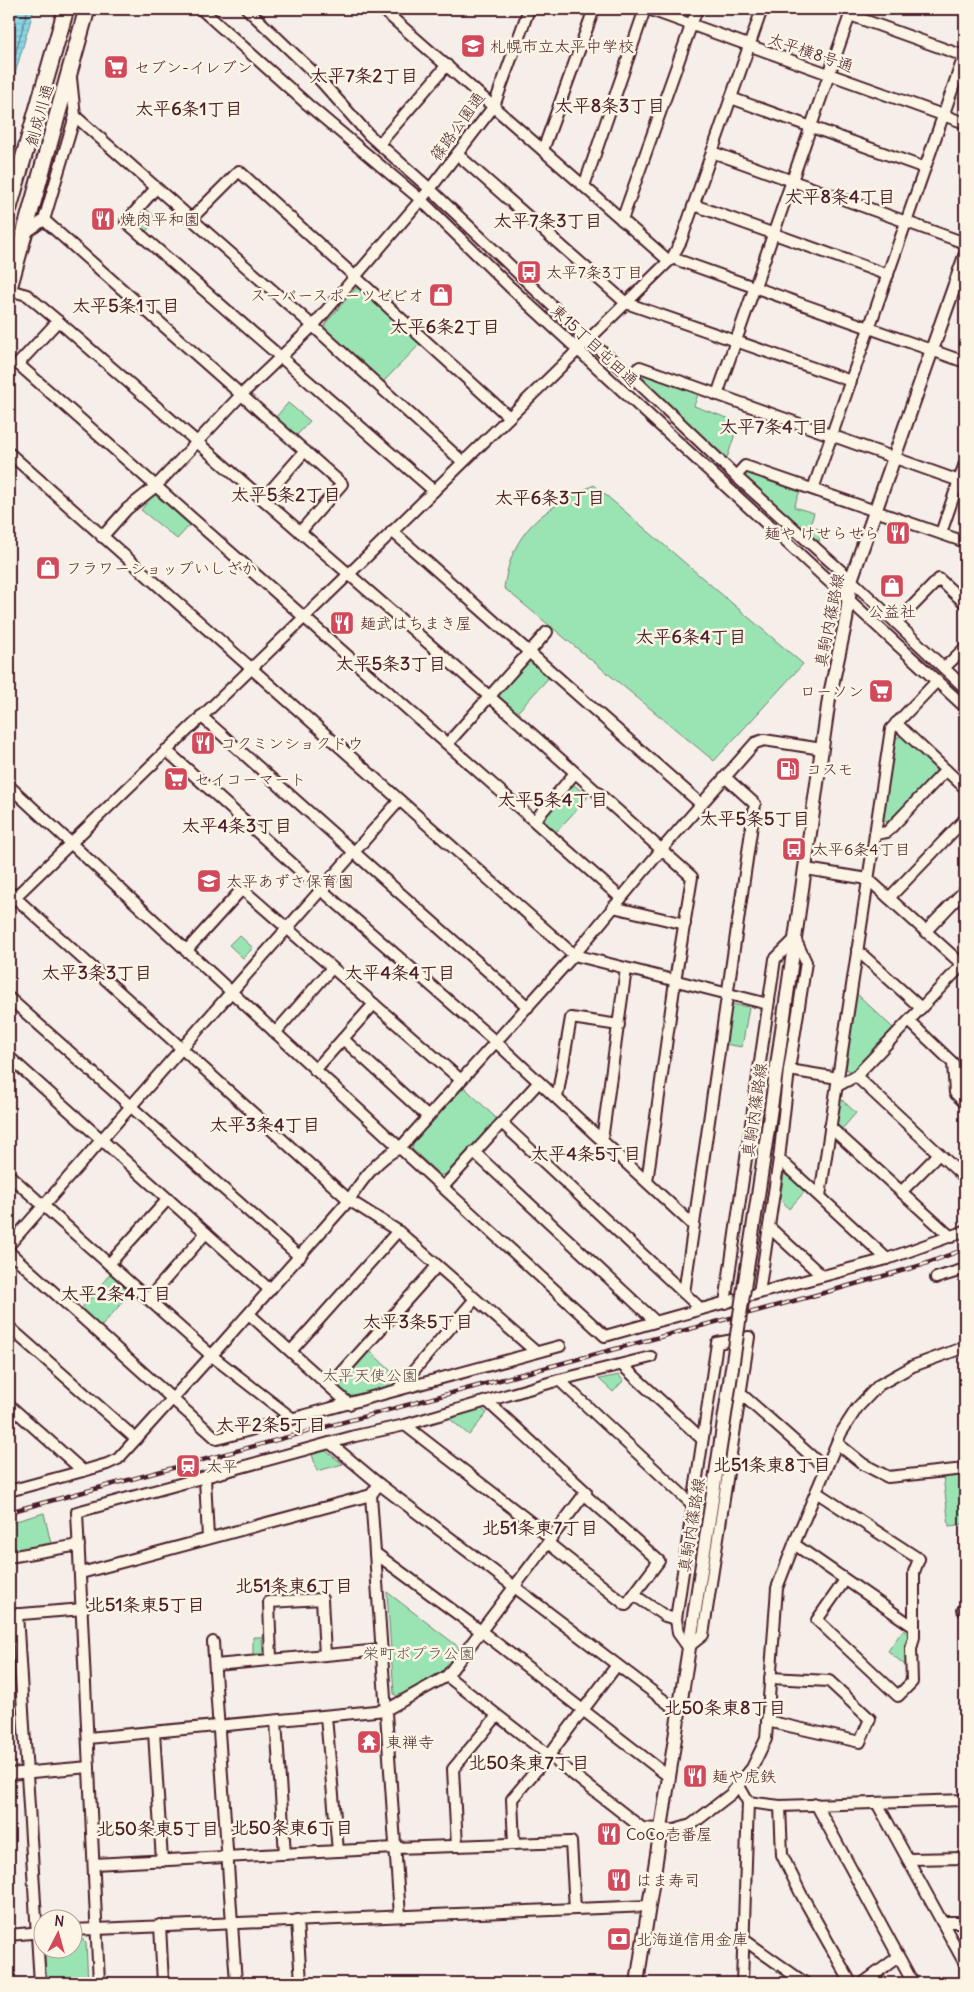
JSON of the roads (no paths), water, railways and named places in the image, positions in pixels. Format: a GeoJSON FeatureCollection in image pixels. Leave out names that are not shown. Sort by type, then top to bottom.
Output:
{"type":"FeatureCollection","features":[{"type":"Feature","properties":{"kind":"highway","name":"創成川通"},"geometry":{"type":"LineString","coordinates":[[9,208],[66,9]]}},
{"type":"Feature","properties":{"kind":"highway","name":"創成川通"},"geometry":{"type":"LineString","coordinates":[[9,289],[87,9]]}},
{"type":"Feature","properties":{"kind":"main road","name":"真駒内篠路線"},"geometry":{"type":"LineString","coordinates":[[637,1983],[768,1129],[829,699],[846,620],[851,580],[965,256]]}},
{"type":"Feature","properties":{"kind":"street","name":"東15丁目屯田通"},"geometry":{"type":"LineString","coordinates":[[201,9],[307,104],[420,199],[510,287],[965,707]]}},
{"type":"Feature","properties":{"kind":"street"},"geometry":{"type":"LineString","coordinates":[[382,9],[670,260],[965,362]]}},
{"type":"Feature","properties":{"kind":"street","name":"篠路公園通"},"geometry":{"type":"LineString","coordinates":[[102,537],[128,509],[156,486],[241,395],[313,326],[430,189],[494,106],[529,9]]}},
{"type":"Feature","properties":{"kind":"street"},"geometry":{"type":"LineString","coordinates":[[543,150],[594,9]]}},
{"type":"Feature","properties":{"kind":"street"},"geometry":{"type":"LineString","coordinates":[[584,186],[647,9]]}},
{"type":"Feature","properties":{"kind":"street","name":"太平横8号通"},"geometry":{"type":"LineString","coordinates":[[647,9],[965,123]]}},
{"type":"Feature","properties":{"kind":"street"},"geometry":{"type":"LineString","coordinates":[[622,220],[697,9]]}},
{"type":"Feature","properties":{"kind":"street"},"geometry":{"type":"LineString","coordinates":[[536,1352],[398,1231],[349,1200],[11,897],[70,843],[349,574],[670,260],[682,241],[762,9]]}},
{"type":"Feature","properties":{"kind":"street","name":"東15丁目屯田通"},"geometry":{"type":"LineString","coordinates":[[251,10],[311,70],[379,144],[430,189],[588,340],[630,376],[965,688]]}},
{"type":"Feature","properties":{"kind":"street"},"geometry":{"type":"LineString","coordinates":[[717,394],[851,12],[965,55],[813,489]]}},
{"type":"Feature","properties":{"kind":"street"},"geometry":{"type":"LineString","coordinates":[[379,144],[447,65]]}},
{"type":"Feature","properties":{"kind":"street"},"geometry":{"type":"LineString","coordinates":[[24,234],[44,220],[75,116],[70,70]]}},
{"type":"Feature","properties":{"kind":"street"},"geometry":{"type":"LineString","coordinates":[[731,98],[925,168]]}},
{"type":"Feature","properties":{"kind":"street"},"geometry":{"type":"LineString","coordinates":[[75,116],[192,218],[463,462]]}},
{"type":"Feature","properties":{"kind":"street"},"geometry":{"type":"LineString","coordinates":[[712,152],[965,243]]}},
{"type":"Feature","properties":{"kind":"street"},"geometry":{"type":"LineString","coordinates":[[457,154],[626,303],[851,381]]}},
{"type":"Feature","properties":{"kind":"street"},"geometry":{"type":"LineString","coordinates":[[192,218],[239,171],[509,417]]}},
{"type":"Feature","properties":{"kind":"street"},"geometry":{"type":"LineString","coordinates":[[156,188],[126,222],[434,491]]}},
{"type":"Feature","properties":{"kind":"street"},"geometry":{"type":"LineString","coordinates":[[694,205],[888,275]]}},
{"type":"Feature","properties":{"kind":"street"},"geometry":{"type":"LineString","coordinates":[[44,220],[342,484],[300,532]]}},
{"type":"Feature","properties":{"kind":"street"},"geometry":{"type":"LineString","coordinates":[[9,289],[27,295],[58,321],[575,772],[692,877],[675,981],[647,1182]]}},
{"type":"Feature","properties":{"kind":"street"},"geometry":{"type":"LineString","coordinates":[[58,321],[18,364],[621,898]]}},
{"type":"Feature","properties":{"kind":"street"},"geometry":{"type":"LineString","coordinates":[[630,376],[640,367],[962,482]]}},
{"type":"Feature","properties":{"kind":"street"},"geometry":{"type":"LineString","coordinates":[[263,499],[305,452]]}},
{"type":"Feature","properties":{"kind":"street"},"geometry":{"type":"LineString","coordinates":[[9,453],[574,955],[768,1004]]}},
{"type":"Feature","properties":{"kind":"street"},"geometry":{"type":"LineString","coordinates":[[941,533],[962,482],[965,463]]}},
{"type":"Feature","properties":{"kind":"street"},"geometry":{"type":"LineString","coordinates":[[736,476],[745,466],[965,542]]}},
{"type":"Feature","properties":{"kind":"street"},"geometry":{"type":"LineString","coordinates":[[392,531],[701,804]]}},
{"type":"Feature","properties":{"kind":"street"},"geometry":{"type":"LineString","coordinates":[[896,623],[939,579],[965,603]]}},
{"type":"Feature","properties":{"kind":"street"},"geometry":{"type":"LineString","coordinates":[[448,743],[547,632]]}},
{"type":"Feature","properties":{"kind":"street"},"geometry":{"type":"LineString","coordinates":[[944,668],[965,648]]}},
{"type":"Feature","properties":{"kind":"street"},"geometry":{"type":"LineString","coordinates":[[820,1196],[891,729],[937,681]]}},
{"type":"Feature","properties":{"kind":"street"},"geometry":{"type":"LineString","coordinates":[[201,716],[528,1007]]}},
{"type":"Feature","properties":{"kind":"street"},"geometry":{"type":"LineString","coordinates":[[896,723],[965,788]]}},
{"type":"Feature","properties":{"kind":"street"},"geometry":{"type":"LineString","coordinates":[[9,1491],[107,1464],[118,1459],[300,1257],[387,1154],[400,1148],[427,1116],[496,1043],[574,955],[613,906],[755,743],[764,740],[822,749]]}},
{"type":"Feature","properties":{"kind":"street"},"geometry":{"type":"LineString","coordinates":[[166,750],[540,1082],[693,1225]]}},
{"type":"Feature","properties":{"kind":"street"},"geometry":{"type":"LineString","coordinates":[[875,834],[887,832],[946,770]]}},
{"type":"Feature","properties":{"kind":"street"},"geometry":{"type":"LineString","coordinates":[[534,820],[575,772]]}},
{"type":"Feature","properties":{"kind":"street"},"geometry":{"type":"LineString","coordinates":[[684,1293],[755,804],[725,777]]}},
{"type":"Feature","properties":{"kind":"street"},"geometry":{"type":"LineString","coordinates":[[9,786],[605,1336],[725,1304],[821,1275],[887,1259],[965,1232]]}},
{"type":"Feature","properties":{"kind":"street"},"geometry":{"type":"LineString","coordinates":[[9,1245],[100,1139],[399,801]]}},
{"type":"Feature","properties":{"kind":"street"},"geometry":{"type":"LineString","coordinates":[[889,898],[965,819]]}},
{"type":"Feature","properties":{"kind":"street"},"geometry":{"type":"LineString","coordinates":[[789,1070],[837,1082],[856,1076],[964,965],[868,878],[806,869]]}},
{"type":"Feature","properties":{"kind":"street"},"geometry":{"type":"LineString","coordinates":[[186,951],[242,889],[461,1080]]}},
{"type":"Feature","properties":{"kind":"street"},"geometry":{"type":"LineString","coordinates":[[926,931],[965,890]]}},
{"type":"Feature","properties":{"kind":"street"},"geometry":{"type":"LineString","coordinates":[[613,906],[685,924]]}},
{"type":"Feature","properties":{"kind":"street"},"geometry":{"type":"LineString","coordinates":[[725,1304],[775,959],[795,939],[806,962],[789,1070],[779,1159],[759,1293]]}},
{"type":"Feature","properties":{"kind":"street"},"geometry":{"type":"LineString","coordinates":[[857,950],[921,1008]]}},
{"type":"Feature","properties":{"kind":"street"},"geometry":{"type":"LineString","coordinates":[[275,1033],[332,968]]}},
{"type":"Feature","properties":{"kind":"street"},"geometry":{"type":"LineString","coordinates":[[602,1140],[626,969]]}},
{"type":"Feature","properties":{"kind":"street"},"geometry":{"type":"LineString","coordinates":[[9,998],[300,1257]]}},
{"type":"Feature","properties":{"kind":"street"},"geometry":{"type":"LineString","coordinates":[[315,1070],[374,1004]]}},
{"type":"Feature","properties":{"kind":"street"},"geometry":{"type":"LineString","coordinates":[[557,1098],[571,1018],[618,1025]]}},
{"type":"Feature","properties":{"kind":"street"},"geometry":{"type":"LineString","coordinates":[[909,1021],[953,1063],[955,1092],[965,1102]]}},
{"type":"Feature","properties":{"kind":"street"},"geometry":{"type":"LineString","coordinates":[[343,1040],[427,1116]]}},
{"type":"Feature","properties":{"kind":"street"},"geometry":{"type":"LineString","coordinates":[[9,1056],[270,1290]]}},
{"type":"Feature","properties":{"kind":"street"},"geometry":{"type":"LineString","coordinates":[[856,1076],[965,1178]]}},
{"type":"Feature","properties":{"kind":"street"},"geometry":{"type":"LineString","coordinates":[[442,1187],[540,1082]]}},
{"type":"Feature","properties":{"kind":"street"},"geometry":{"type":"LineString","coordinates":[[502,1123],[701,1309]]}},
{"type":"Feature","properties":{"kind":"street"},"geometry":{"type":"LineString","coordinates":[[830,1127],[951,1237]]}},
{"type":"Feature","properties":{"kind":"street"},"geometry":{"type":"LineString","coordinates":[[474,1152],[655,1322]]}},
{"type":"Feature","properties":{"kind":"street"},"geometry":{"type":"LineString","coordinates":[[901,1192],[939,1154]]}},
{"type":"Feature","properties":{"kind":"street"},"geometry":{"type":"LineString","coordinates":[[779,1159],[887,1259]]}},
{"type":"Feature","properties":{"kind":"street"},"geometry":{"type":"LineString","coordinates":[[9,1174],[212,1356],[293,1419]]}},
{"type":"Feature","properties":{"kind":"street"},"geometry":{"type":"LineString","coordinates":[[109,1264],[168,1199]]}},
{"type":"Feature","properties":{"kind":"street"},"geometry":{"type":"LineString","coordinates":[[768,1227],[821,1275]]}},
{"type":"Feature","properties":{"kind":"street"},"geometry":{"type":"LineString","coordinates":[[291,1352],[398,1231]]}},
{"type":"Feature","properties":{"kind":"street"},"geometry":{"type":"LineString","coordinates":[[148,1299],[206,1233]]}},
{"type":"Feature","properties":{"kind":"street"},"geometry":{"type":"LineString","coordinates":[[9,1252],[217,1439],[560,1346]]}},
{"type":"Feature","properties":{"kind":"street"},"geometry":{"type":"LineString","coordinates":[[330,1386],[437,1266]]}},
{"type":"Feature","properties":{"kind":"street"},"geometry":{"type":"LineString","coordinates":[[936,1278],[965,1270]]}},
{"type":"Feature","properties":{"kind":"street"},"geometry":{"type":"LineString","coordinates":[[398,1389],[475,1299]]}},
{"type":"Feature","properties":{"kind":"street"},"geometry":{"type":"LineString","coordinates":[[249,1314],[349,1404]]}},
{"type":"Feature","properties":{"kind":"street"},"geometry":{"type":"LineString","coordinates":[[9,1327],[136,1439]]}},
{"type":"Feature","properties":{"kind":"street"},"geometry":{"type":"LineString","coordinates":[[749,1337],[703,1635],[688,1647],[678,1633],[676,1619],[702,1439],[717,1343],[749,1337]]}},
{"type":"Feature","properties":{"kind":"street"},"geometry":{"type":"LineString","coordinates":[[447,1676],[642,1828],[675,1830],[691,1826],[739,1786],[752,1768],[766,1739],[778,1588],[794,1544],[837,1443],[857,1408],[879,1385],[913,1366],[965,1347]]}},
{"type":"Feature","properties":{"kind":"street"},"geometry":{"type":"LineString","coordinates":[[99,1983],[77,1512],[405,1425],[560,1380],[651,1357]]}},
{"type":"Feature","properties":{"kind":"street"},"geometry":{"type":"LineString","coordinates":[[622,1365],[702,1439]]}},
{"type":"Feature","properties":{"kind":"street"},"geometry":{"type":"LineString","coordinates":[[560,1380],[693,1506]]}},
{"type":"Feature","properties":{"kind":"street"},"geometry":{"type":"LineString","coordinates":[[740,1392],[826,1470]]}},
{"type":"Feature","properties":{"kind":"street"},"geometry":{"type":"LineString","coordinates":[[88,1738],[386,1710],[447,1676],[586,1492],[488,1402]]}},
{"type":"Feature","properties":{"kind":"street"},"geometry":{"type":"LineString","coordinates":[[9,1405],[83,1471]]}},
{"type":"Feature","properties":{"kind":"street"},"geometry":{"type":"LineString","coordinates":[[405,1425],[550,1541],[626,1605],[659,1561],[584,1494]]}},
{"type":"Feature","properties":{"kind":"street"},"geometry":{"type":"LineString","coordinates":[[837,1443],[863,1464],[888,1477],[965,1468]]}},
{"type":"Feature","properties":{"kind":"street"},"geometry":{"type":"LineString","coordinates":[[330,1444],[379,1484],[678,1711]]}},
{"type":"Feature","properties":{"kind":"street"},"geometry":{"type":"LineString","coordinates":[[204,1478],[208,1538]]}},
{"type":"Feature","properties":{"kind":"street"},"geometry":{"type":"LineString","coordinates":[[81,1573],[371,1495],[379,1484]]}},
{"type":"Feature","properties":{"kind":"street"},"geometry":{"type":"LineString","coordinates":[[816,1492],[919,1559],[914,1572],[914,1637],[911,1649],[912,1682],[898,1696],[817,1620],[844,1580]]}},
{"type":"Feature","properties":{"kind":"street"},"geometry":{"type":"LineString","coordinates":[[371,1495],[400,1916]]}},
{"type":"Feature","properties":{"kind":"street"},"geometry":{"type":"LineString","coordinates":[[794,1544],[914,1628]]}},
{"type":"Feature","properties":{"kind":"street"},"geometry":{"type":"LineString","coordinates":[[9,1557],[79,1545]]}},
{"type":"Feature","properties":{"kind":"street"},"geometry":{"type":"LineString","coordinates":[[375,1553],[480,1631],[668,1776]]}},
{"type":"Feature","properties":{"kind":"street"},"geometry":{"type":"LineString","coordinates":[[634,1595],[665,1616],[676,1619]]}},
{"type":"Feature","properties":{"kind":"street"},"geometry":{"type":"LineString","coordinates":[[270,1660],[269,1602],[322,1599],[325,1655]]}},
{"type":"Feature","properties":{"kind":"street"},"geometry":{"type":"LineString","coordinates":[[38,1910],[13,1615],[83,1609]]}},
{"type":"Feature","properties":{"kind":"street"},"geometry":{"type":"LineString","coordinates":[[214,1642],[236,1983]]}},
{"type":"Feature","properties":{"kind":"street"},"geometry":{"type":"LineString","coordinates":[[215,1664],[381,1650]]}},
{"type":"Feature","properties":{"kind":"street"},"geometry":{"type":"LineString","coordinates":[[514,1844],[512,1799],[549,1755],[617,1665]]}},
{"type":"Feature","properties":{"kind":"street"},"geometry":{"type":"LineString","coordinates":[[767,1721],[860,1742],[870,1719],[829,1681],[770,1678]]}},
{"type":"Feature","properties":{"kind":"street"},"geometry":{"type":"LineString","coordinates":[[457,1846],[454,1769],[497,1716]]}},
{"type":"Feature","properties":{"kind":"street"},"geometry":{"type":"LineString","coordinates":[[326,1717],[338,1852]]}},
{"type":"Feature","properties":{"kind":"street"},"geometry":{"type":"LineString","coordinates":[[276,1721],[285,1854]]}},
{"type":"Feature","properties":{"kind":"street"},"geometry":{"type":"LineString","coordinates":[[154,1732],[162,1861]]}},
{"type":"Feature","properties":{"kind":"street"},"geometry":{"type":"LineString","coordinates":[[9,1774],[89,1767]]}},
{"type":"Feature","properties":{"kind":"street"},"geometry":{"type":"LineString","coordinates":[[739,1786],[748,1802],[742,1983]]}},
{"type":"Feature","properties":{"kind":"street"},"geometry":{"type":"LineString","coordinates":[[748,1802],[780,1806],[965,1800]]}},
{"type":"Feature","properties":{"kind":"street"},"geometry":{"type":"LineString","coordinates":[[877,1803],[965,1964]]}},
{"type":"Feature","properties":{"kind":"street"},"geometry":{"type":"LineString","coordinates":[[816,1804],[913,1983]]}},
{"type":"Feature","properties":{"kind":"street"},"geometry":{"type":"LineString","coordinates":[[780,1806],[782,1855],[801,1894],[851,1983]]}},
{"type":"Feature","properties":{"kind":"street"},"geometry":{"type":"LineString","coordinates":[[94,1864],[395,1848],[571,1842],[575,1910]]}},
{"type":"Feature","properties":{"kind":"street"},"geometry":{"type":"LineString","coordinates":[[908,1859],[965,1858]]}},
{"type":"Feature","properties":{"kind":"street"},"geometry":{"type":"LineString","coordinates":[[82,1929],[649,1906]]}},
{"type":"Feature","properties":{"kind":"street"},"geometry":{"type":"LineString","coordinates":[[297,1920],[301,1983]]}},
{"type":"Feature","properties":{"kind":"street"},"geometry":{"type":"LineString","coordinates":[[942,1922],[965,1922]]}},
{"type":"Feature","properties":{"kind":"street"},"geometry":{"type":"LineString","coordinates":[[160,1925],[163,1983]]}},
{"type":"Feature","properties":{"kind":"street"},"geometry":{"type":"LineString","coordinates":[[9,1935],[32,1933]]}},
{"type":"Feature","properties":{"kind":"street"},"geometry":{"type":"LineString","coordinates":[[744,1939],[805,1983]]}},
{"type":"Feature","properties":{"kind":"street"},"geometry":{"type":"LineString","coordinates":[[863,1983],[898,1957]]}},
{"type":"Feature","properties":{"kind":"street"},"geometry":{"type":"LineString","coordinates":[[40,1960],[40,1983]]}},
{"type":"Feature","properties":{"kind":"water"},"geometry":{"type":"Polygon","coordinates":[[[9,9],[34,9],[9,94],[9,9]]]}},
{"type":"Feature","properties":{"kind":"railway"},"geometry":{"type":"LineString","coordinates":[[9,1512],[827,1292],[922,1265],[965,1249]]}},
{"type":"Feature","properties":{"kind":"place","name":"札幌市立太平中学校"},"geometry":{"type":"Point","coordinates":[473,46]}},
{"type":"Feature","properties":{"kind":"place","name":"セブン-イレブン"},"geometry":{"type":"Point","coordinates":[116,67]}},
{"type":"Feature","properties":{"kind":"place","name":"焼肉平和園"},"geometry":{"type":"Point","coordinates":[103,219]}},
{"type":"Feature","properties":{"kind":"place","name":"太平7条3丁目"},"geometry":{"type":"Point","coordinates":[529,272]}},
{"type":"Feature","properties":{"kind":"place","name":"スーパースポーツゼビオ"},"geometry":{"type":"Point","coordinates":[441,295]}},
{"type":"Feature","properties":{"kind":"place","name":"麺や けせらせら"},"geometry":{"type":"Point","coordinates":[898,533]}},
{"type":"Feature","properties":{"kind":"place","name":"フラワーショップいしざか"},"geometry":{"type":"Point","coordinates":[48,568]}},
{"type":"Feature","properties":{"kind":"place","name":"公益社"},"geometry":{"type":"Point","coordinates":[892,586]}},
{"type":"Feature","properties":{"kind":"place","name":"麺武はちまき屋"},"geometry":{"type":"Point","coordinates":[342,623]}},
{"type":"Feature","properties":{"kind":"place","name":"ローソン"},"geometry":{"type":"Point","coordinates":[881,691]}},
{"type":"Feature","properties":{"kind":"place","name":"コクミンショクドウ"},"geometry":{"type":"Point","coordinates":[203,743]}},
{"type":"Feature","properties":{"kind":"place","name":"コスモ"},"geometry":{"type":"Point","coordinates":[788,769]}},
{"type":"Feature","properties":{"kind":"place","name":"セイコーマート"},"geometry":{"type":"Point","coordinates":[176,779]}},
{"type":"Feature","properties":{"kind":"place","name":"太平6条4丁目"},"geometry":{"type":"Point","coordinates":[794,849]}},
{"type":"Feature","properties":{"kind":"place","name":"太平あずさ保育園"},"geometry":{"type":"Point","coordinates":[209,881]}},
{"type":"Feature","properties":{"kind":"place","name":"太平"},"geometry":{"type":"Point","coordinates":[188,1466]}},
{"type":"Feature","properties":{"kind":"place","name":"東禅寺"},"geometry":{"type":"Point","coordinates":[369,1742]}},
{"type":"Feature","properties":{"kind":"place","name":"麺や虎鉄"},"geometry":{"type":"Point","coordinates":[695,1776]}},
{"type":"Feature","properties":{"kind":"place","name":"CoCo壱番屋"},"geometry":{"type":"Point","coordinates":[609,1834]}},
{"type":"Feature","properties":{"kind":"place","name":"はま寿司"},"geometry":{"type":"Point","coordinates":[619,1880]}},
{"type":"Feature","properties":{"kind":"place","name":"北海道信用金庫"},"geometry":{"type":"Point","coordinates":[619,1939]}},
{"type":"Feature","properties":{"kind":"district","name":"太平7条2丁目"},"geometry":{"type":"Point","coordinates":[364,75]}},
{"type":"Feature","properties":{"kind":"district","name":"太平8条3丁目"},"geometry":{"type":"Point","coordinates":[610,105]}},
{"type":"Feature","properties":{"kind":"district","name":"太平6条1丁目"},"geometry":{"type":"Point","coordinates":[189,108]}},
{"type":"Feature","properties":{"kind":"district","name":"太平8条4丁目"},"geometry":{"type":"Point","coordinates":[840,196]}},
{"type":"Feature","properties":{"kind":"district","name":"太平7条3丁目"},"geometry":{"type":"Point","coordinates":[548,220]}},
{"type":"Feature","properties":{"kind":"district","name":"太平5条1丁目"},"geometry":{"type":"Point","coordinates":[126,305]}},
{"type":"Feature","properties":{"kind":"district","name":"太平6条2丁目"},"geometry":{"type":"Point","coordinates":[445,326]}},
{"type":"Feature","properties":{"kind":"district","name":"太平7条4丁目"},"geometry":{"type":"Point","coordinates":[774,426]}},
{"type":"Feature","properties":{"kind":"district","name":"太平5条2丁目"},"geometry":{"type":"Point","coordinates":[286,494]}},
{"type":"Feature","properties":{"kind":"district","name":"太平6条3丁目"},"geometry":{"type":"Point","coordinates":[550,497]}},
{"type":"Feature","properties":{"kind":"district","name":"太平6条4丁目"},"geometry":{"type":"Point","coordinates":[691,636]}},
{"type":"Feature","properties":{"kind":"district","name":"太平5条3丁目"},"geometry":{"type":"Point","coordinates":[391,663]}},
{"type":"Feature","properties":{"kind":"district","name":"太平5条4丁目"},"geometry":{"type":"Point","coordinates":[553,799]}},
{"type":"Feature","properties":{"kind":"district","name":"太平5条5丁目"},"geometry":{"type":"Point","coordinates":[755,818]}},
{"type":"Feature","properties":{"kind":"district","name":"太平4条3丁目"},"geometry":{"type":"Point","coordinates":[237,825]}},
{"type":"Feature","properties":{"kind":"district","name":"太平3条3丁目"},"geometry":{"type":"Point","coordinates":[97,972]}},
{"type":"Feature","properties":{"kind":"district","name":"太平4条4丁目"},"geometry":{"type":"Point","coordinates":[400,972]}},
{"type":"Feature","properties":{"kind":"district","name":"太平3条4丁目"},"geometry":{"type":"Point","coordinates":[265,1124]}},
{"type":"Feature","properties":{"kind":"district","name":"太平4条5丁目"},"geometry":{"type":"Point","coordinates":[586,1153]}},
{"type":"Feature","properties":{"kind":"district","name":"太平2条4丁目"},"geometry":{"type":"Point","coordinates":[116,1293]}},
{"type":"Feature","properties":{"kind":"district","name":"太平3条5丁目"},"geometry":{"type":"Point","coordinates":[418,1321]}},
{"type":"Feature","properties":{"kind":"district","name":"太平2条5丁目"},"geometry":{"type":"Point","coordinates":[271,1424]}},
{"type":"Feature","properties":{"kind":"district","name":"北51条東8丁目"},"geometry":{"type":"Point","coordinates":[772,1464]}},
{"type":"Feature","properties":{"kind":"district","name":"北51条東7丁目"},"geometry":{"type":"Point","coordinates":[540,1527]}},
{"type":"Feature","properties":{"kind":"district","name":"北51条東6丁目"},"geometry":{"type":"Point","coordinates":[294,1585]}},
{"type":"Feature","properties":{"kind":"district","name":"北51条東5丁目"},"geometry":{"type":"Point","coordinates":[146,1604]}},
{"type":"Feature","properties":{"kind":"district","name":"北50条東8丁目"},"geometry":{"type":"Point","coordinates":[725,1707]}},
{"type":"Feature","properties":{"kind":"district","name":"北50条東7丁目"},"geometry":{"type":"Point","coordinates":[529,1762]}},
{"type":"Feature","properties":{"kind":"district","name":"北50条東6丁目"},"geometry":{"type":"Point","coordinates":[292,1827]}},
{"type":"Feature","properties":{"kind":"district","name":"北50条東5丁目"},"geometry":{"type":"Point","coordinates":[158,1828]}},
{"type":"Feature","properties":{"kind":"park label","name":"太平天使公園"},"geometry":{"type":"Point","coordinates":[370,1375]}},
{"type":"Feature","properties":{"kind":"park label","name":"栄町ポプラ公園"},"geometry":{"type":"Point","coordinates":[419,1653]}}]}
